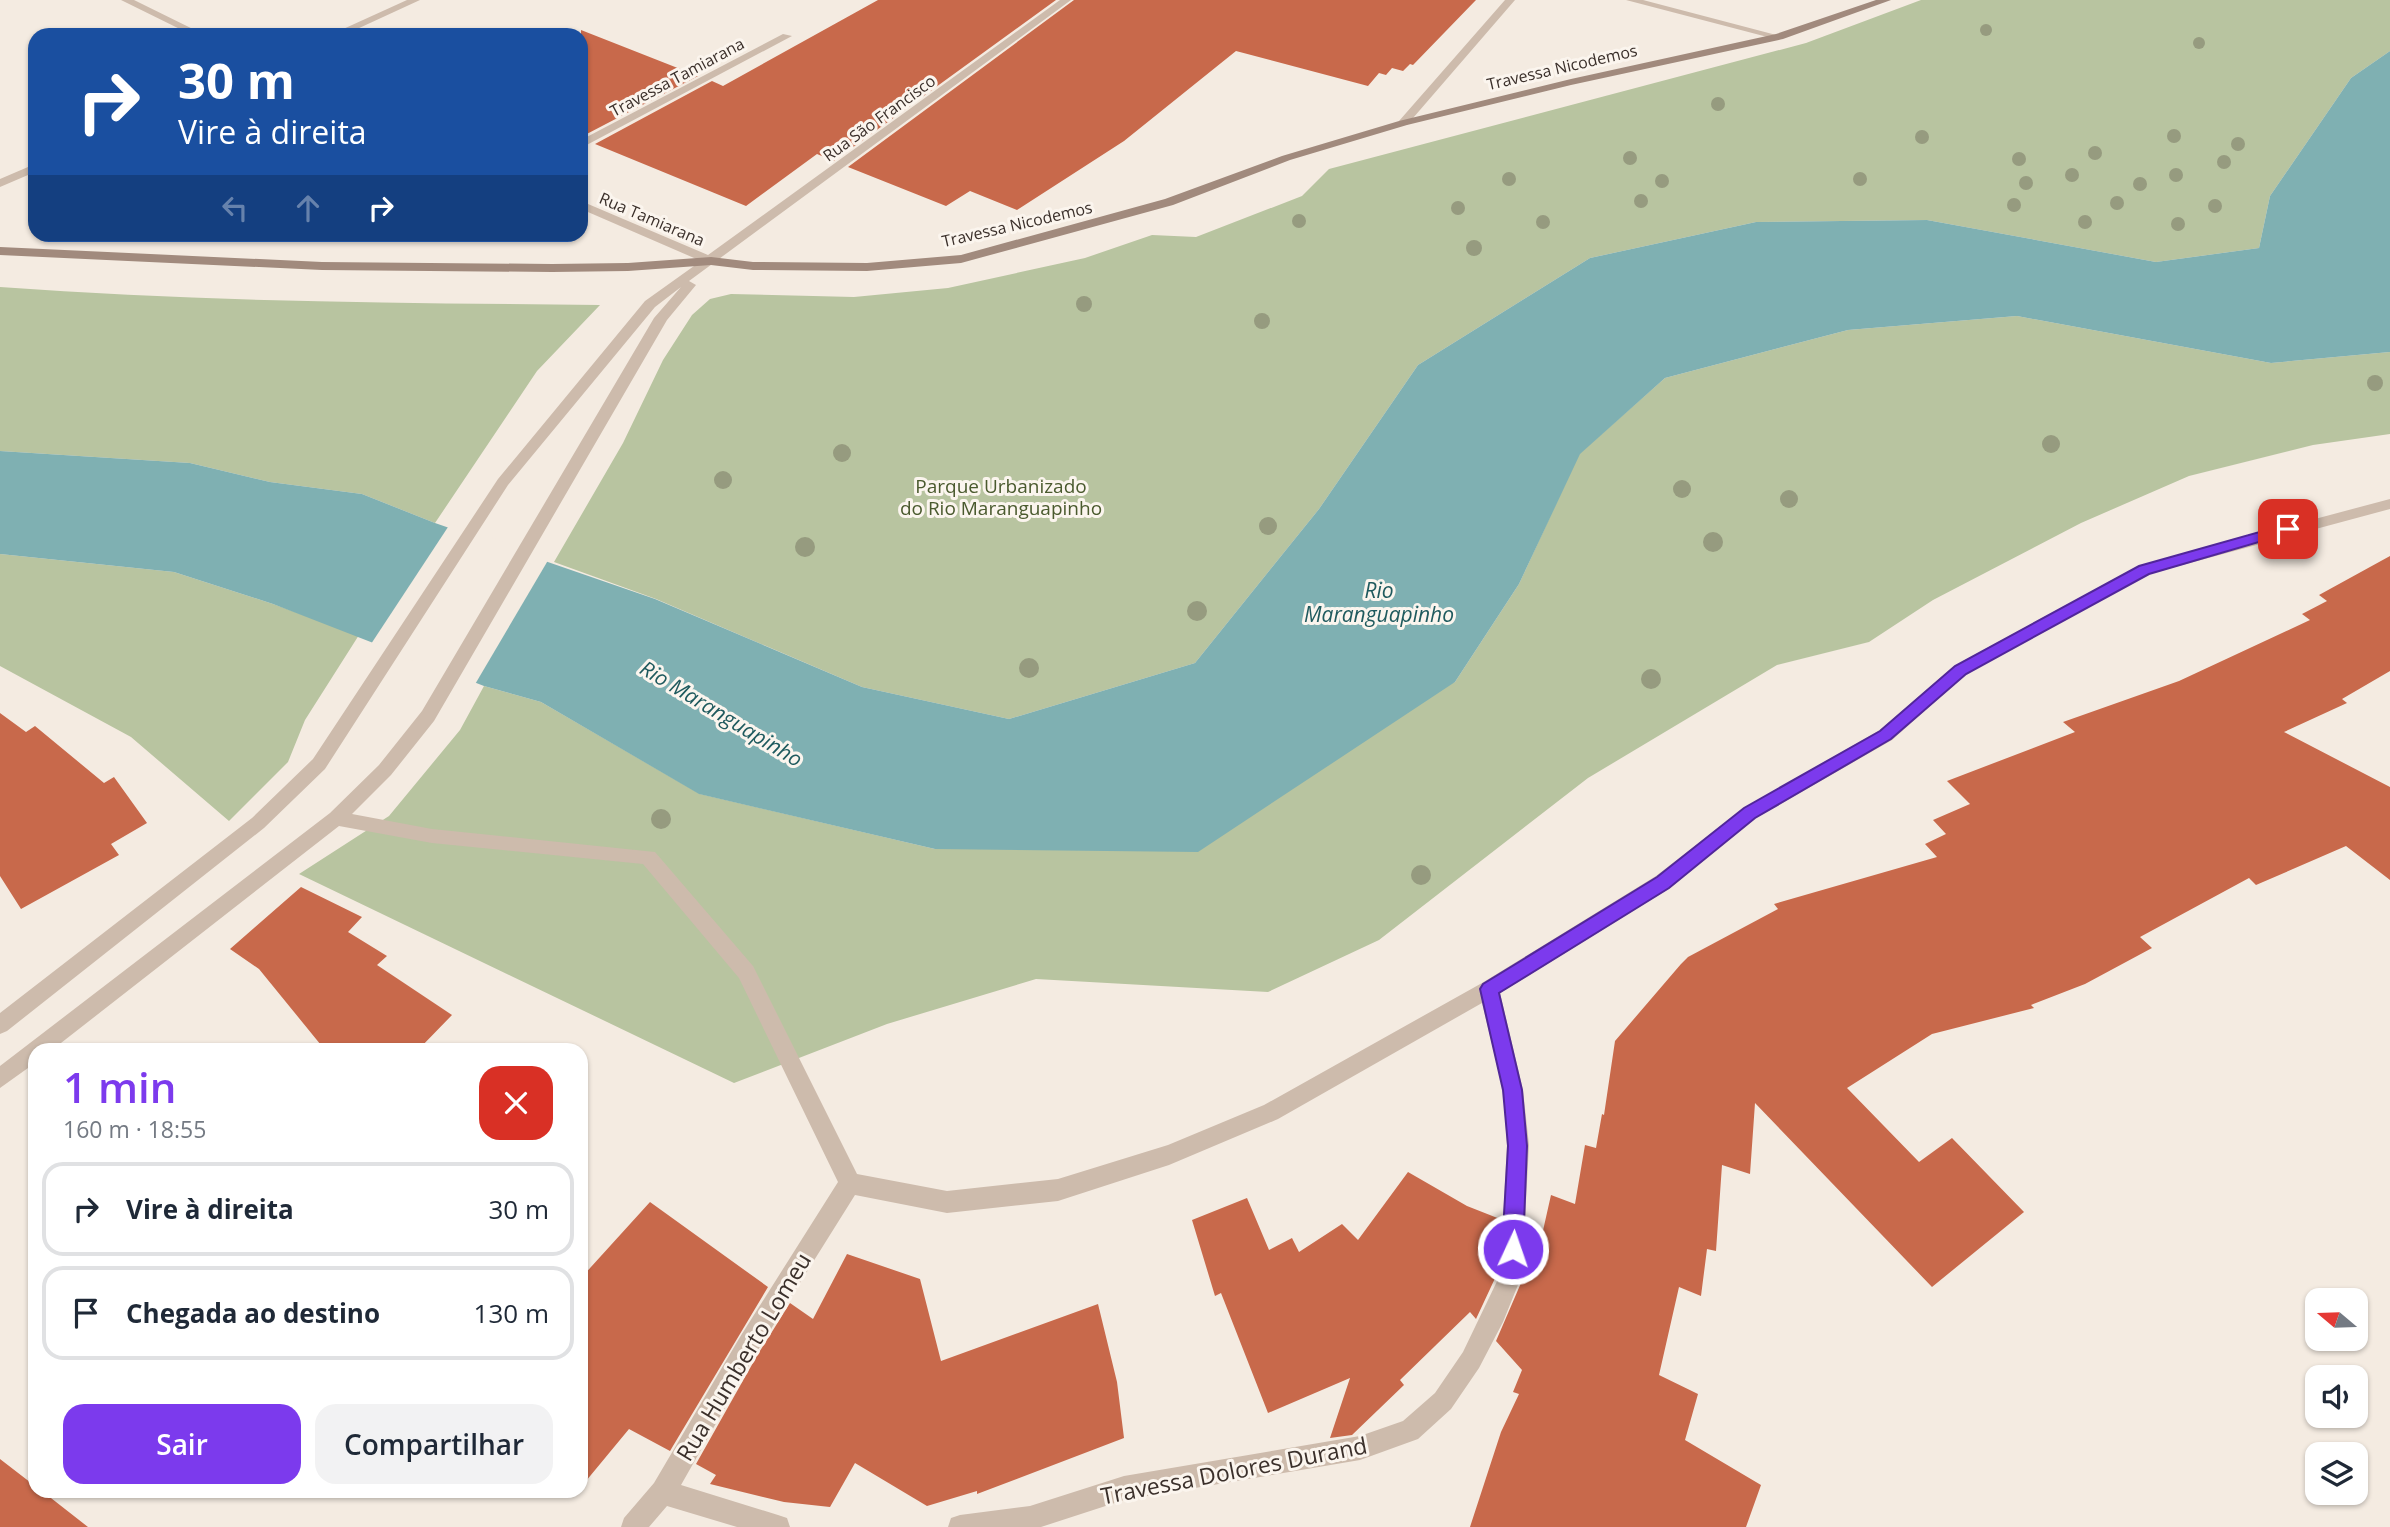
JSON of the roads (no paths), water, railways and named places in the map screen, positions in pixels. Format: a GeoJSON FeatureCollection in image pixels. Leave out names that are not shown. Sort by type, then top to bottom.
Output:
{"type":"FeatureCollection","features":[{"type":"Feature","properties":{"kind":"main road","name":"Travessa Nicodemos"},"geometry":{"type":"LineString","coordinates":[[0,251],[322,266],[628,267],[711,261],[814,268],[961,259],[1169,202],[1286,158],[1403,123],[1571,82],[1779,37],[1886,0]]}},
{"type":"Feature","properties":{"kind":"street"},"geometry":{"type":"LineString","coordinates":[[125,0],[185,28]]}},
{"type":"Feature","properties":{"kind":"street"},"geometry":{"type":"LineString","coordinates":[[351,28],[415,0]]}},
{"type":"Feature","properties":{"kind":"street","name":"Rua São Francisco"},"geometry":{"type":"LineString","coordinates":[[711,261],[1066,0]]}},
{"type":"Feature","properties":{"kind":"street"},"geometry":{"type":"LineString","coordinates":[[1403,123],[1510,0]]}},
{"type":"Feature","properties":{"kind":"street"},"geometry":{"type":"LineString","coordinates":[[1631,0],[1779,37]]}},
{"type":"Feature","properties":{"kind":"street","name":"Travessa Tamiarana"},"geometry":{"type":"LineString","coordinates":[[588,141],[787,36]]}},
{"type":"Feature","properties":{"kind":"street"},"geometry":{"type":"LineString","coordinates":[[0,183],[28,171]]}},
{"type":"Feature","properties":{"kind":"street","name":"Rua Tamiarana"},"geometry":{"type":"LineString","coordinates":[[588,208],[711,261]]}},
{"type":"Feature","properties":{"kind":"street"},"geometry":{"type":"LineString","coordinates":[[0,1025],[258,823],[319,764],[503,482],[650,304],[711,261]]}},
{"type":"Feature","properties":{"kind":"street"},"geometry":{"type":"LineString","coordinates":[[45,1043],[336,817],[385,770],[428,716],[661,318],[711,261]]}},
{"type":"Feature","properties":{"kind":"street"},"geometry":{"type":"LineString","coordinates":[[336,817],[432,836],[648,857],[746,972],[849,1183],[947,1202],[1058,1189],[1169,1155],[1270,1112],[1489,989],[1663,883],[1749,813],[1886,735],[1960,670],[2144,570],[2288,529],[2390,504]]}},
{"type":"Feature","properties":{"kind":"street","name":"Travessa Dolores Durand"},"geometry":{"type":"LineString","coordinates":[[960,1527],[1030,1518],[1124,1488],[1360,1448],[1410,1431],[1443,1401],[1471,1360],[1495,1314],[1511,1275],[1518,1146],[1513,1090],[1489,989]]}},
{"type":"Feature","properties":{"kind":"street"},"geometry":{"type":"LineString","coordinates":[[0,1078],[28,1056]]}},
{"type":"Feature","properties":{"kind":"street","name":"Rua Humberto Lomeu"},"geometry":{"type":"LineString","coordinates":[[633,1527],[663,1492],[748,1345],[849,1183]]}},
{"type":"Feature","properties":{"kind":"street"},"geometry":{"type":"LineString","coordinates":[[663,1492],[778,1527]]}},
{"type":"Feature","properties":{"kind":"water","name":"Rio Maranguapinho"},"geometry":{"type":"Polygon","coordinates":[[[2390,51],[2390,352],[2271,363],[2017,316],[1848,330],[1665,378],[1580,454],[1519,584],[1455,682],[1198,852],[935,849],[699,794],[541,702],[484,686],[273,604],[174,572],[0,554],[0,451],[190,463],[270,482],[362,494],[435,523],[655,599],[862,687],[1009,719],[1195,663],[1319,509],[1418,365],[1590,258],[1756,222],[1927,220],[2156,262],[2259,248],[2270,196],[2351,78],[2390,51]]]}},
{"type":"Feature","properties":{"kind":"park label","name":"Parque Urbanizado do Rio Maranguapinho"},"geometry":{"type":"Point","coordinates":[1001,497]}}]}
